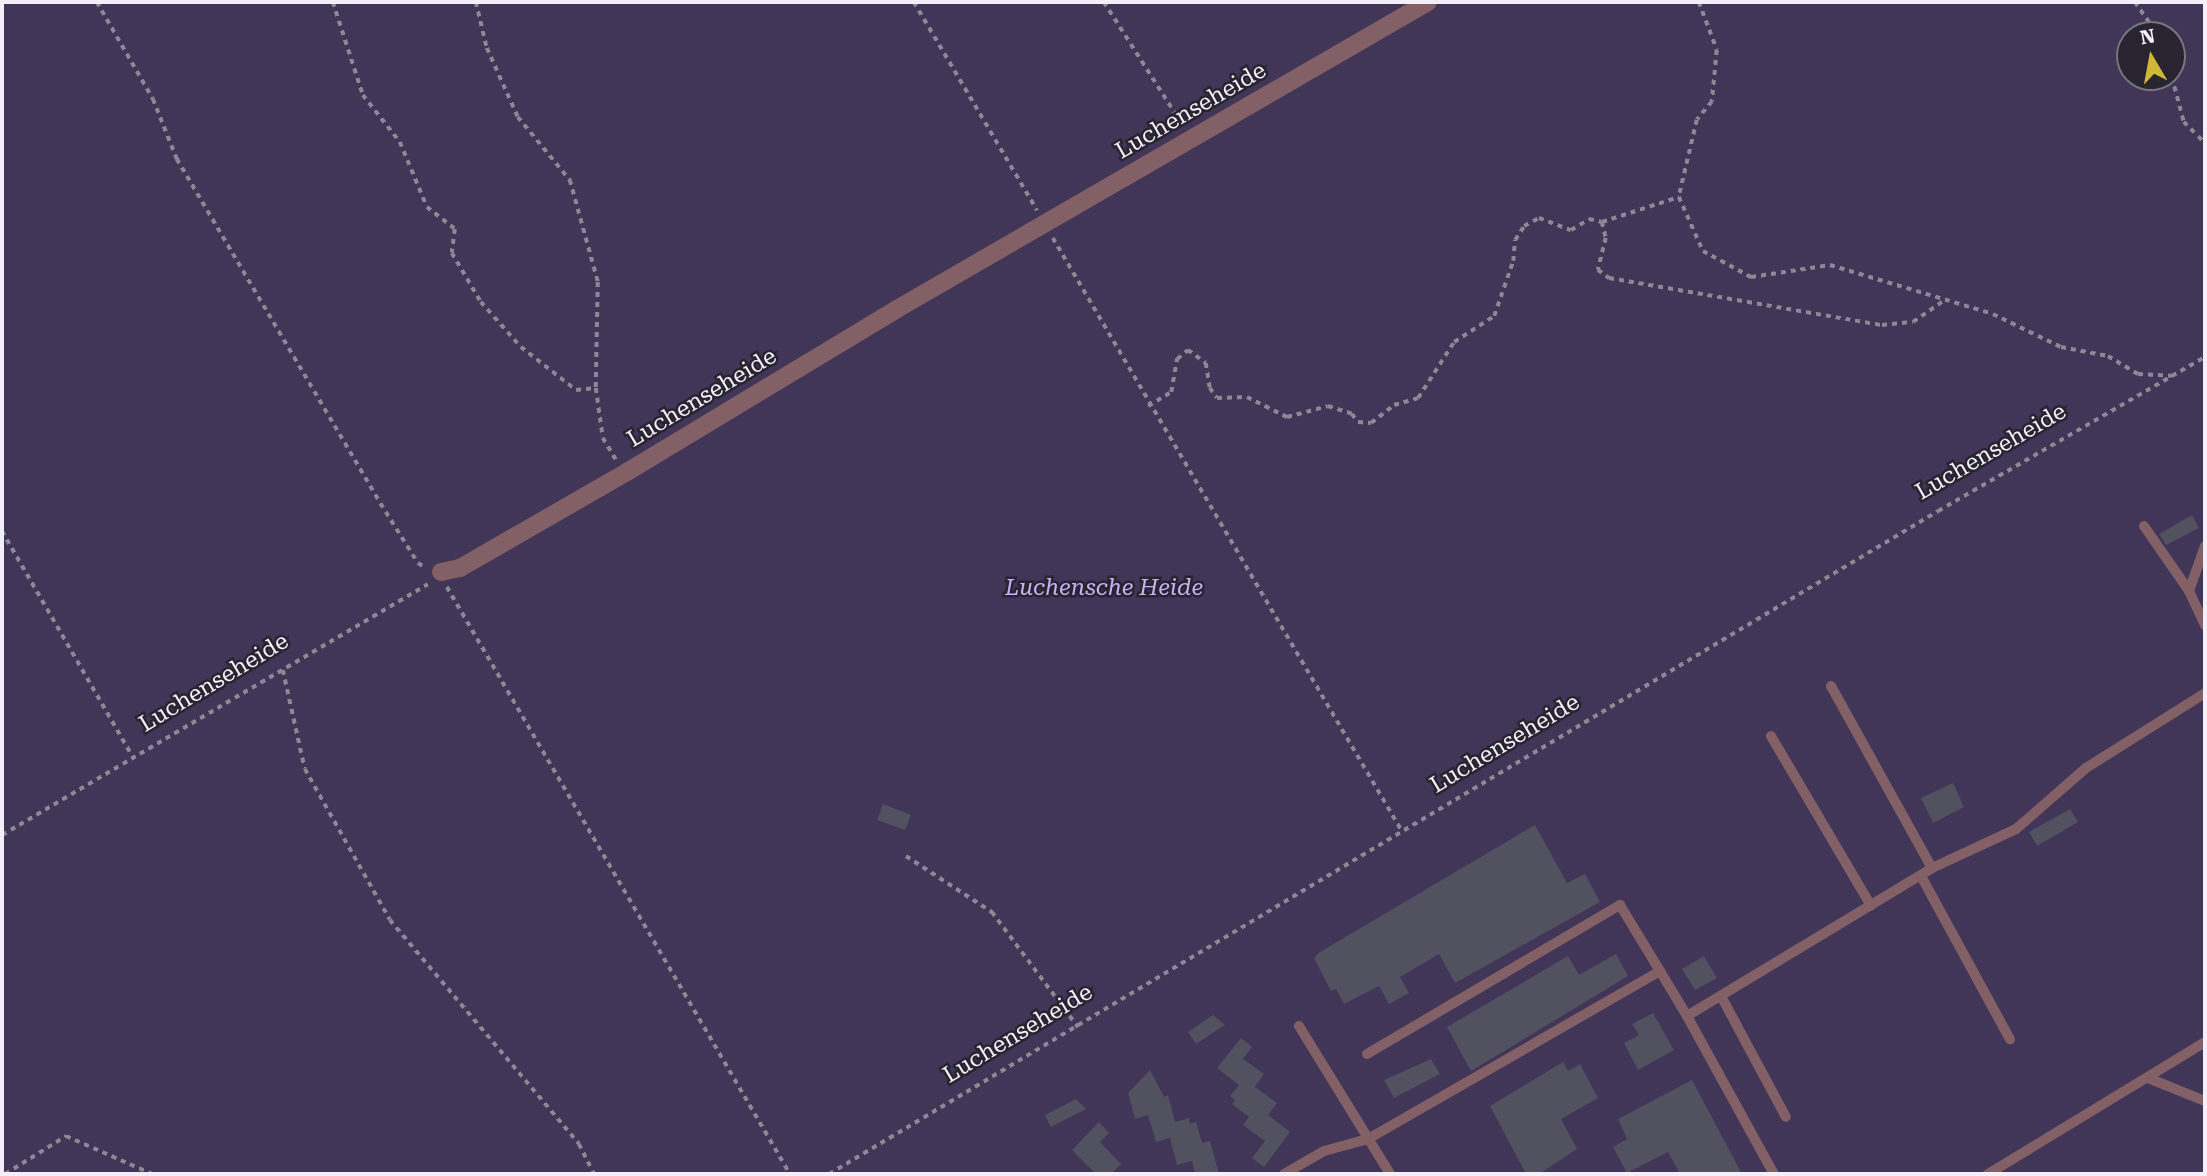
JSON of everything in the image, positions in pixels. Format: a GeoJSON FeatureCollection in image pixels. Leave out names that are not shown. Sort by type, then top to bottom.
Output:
{"type":"FeatureCollection","features":[{"type":"Feature","properties":{"kind":"street","name":"Luchenseheide"},"geometry":{"type":"LineString","coordinates":[[442,572],[460,568],[627,472],[1044,223],[1428,2]]}},
{"type":"Feature","properties":{"kind":"lane"},"geometry":{"type":"LineString","coordinates":[[2144,526],[2189,591],[2205,625]]}},
{"type":"Feature","properties":{"kind":"lane"},"geometry":{"type":"LineString","coordinates":[[2189,591],[2205,546]]}},
{"type":"Feature","properties":{"kind":"lane"},"geometry":{"type":"LineString","coordinates":[[1831,686],[1932,868]]}},
{"type":"Feature","properties":{"kind":"lane"},"geometry":{"type":"LineString","coordinates":[[1687,1016],[1932,868],[2016,829],[2086,768],[2205,693]]}},
{"type":"Feature","properties":{"kind":"lane"},"geometry":{"type":"LineString","coordinates":[[1771,736],[1871,906]]}},
{"type":"Feature","properties":{"kind":"lane"},"geometry":{"type":"LineString","coordinates":[[1921,876],[2010,1039]]}},
{"type":"Feature","properties":{"kind":"lane"},"geometry":{"type":"LineString","coordinates":[[1367,1054],[1620,905],[1687,1016],[1774,1174]]}},
{"type":"Feature","properties":{"kind":"lane"},"geometry":{"type":"LineString","coordinates":[[1284,1174],[1324,1151],[1368,1139],[1660,971]]}},
{"type":"Feature","properties":{"kind":"lane"},"geometry":{"type":"LineString","coordinates":[[1721,996],[1786,1117]]}},
{"type":"Feature","properties":{"kind":"lane"},"geometry":{"type":"LineString","coordinates":[[1299,1026],[1390,1174]]}},
{"type":"Feature","properties":{"kind":"lane"},"geometry":{"type":"LineString","coordinates":[[1988,1174],[2205,1042]]}},
{"type":"Feature","properties":{"kind":"lane"},"geometry":{"type":"LineString","coordinates":[[2148,1078],[2205,1101]]}},
{"type":"Feature","properties":{"kind":"path"},"geometry":{"type":"LineString","coordinates":[[97,2],[153,99],[177,159],[418,563],[442,572],[453,601],[790,1174]]}},
{"type":"Feature","properties":{"kind":"path"},"geometry":{"type":"LineString","coordinates":[[333,2],[363,95],[400,142],[427,207],[455,229],[452,253],[481,302],[521,347],[576,390],[596,388]]}},
{"type":"Feature","properties":{"kind":"path"},"geometry":{"type":"LineString","coordinates":[[476,2],[487,48],[518,117],[570,180],[598,282],[596,388],[603,438],[627,472]]}},
{"type":"Feature","properties":{"kind":"path"},"geometry":{"type":"LineString","coordinates":[[914,2],[1148,406],[1403,833]]}},
{"type":"Feature","properties":{"kind":"path"},"geometry":{"type":"LineString","coordinates":[[1104,2],[1192,139]]}},
{"type":"Feature","properties":{"kind":"path"},"geometry":{"type":"LineString","coordinates":[[1699,2],[1717,50],[1712,102],[1697,120],[1679,197],[1703,251],[1751,277],[1830,265],[1993,314],[2061,347],[2108,356],[2138,374],[2174,376]]}},
{"type":"Feature","properties":{"kind":"path"},"geometry":{"type":"LineString","coordinates":[[2135,2],[2148,21]]}},
{"type":"Feature","properties":{"kind":"path"},"geometry":{"type":"LineString","coordinates":[[2176,91],[2184,122],[2205,143]]}},
{"type":"Feature","properties":{"kind":"path"},"geometry":{"type":"LineString","coordinates":[[1148,406],[1171,392],[1177,359],[1188,350],[1206,363],[1210,388],[1217,398],[1247,397],[1287,417],[1328,406],[1352,414],[1358,422],[1371,423],[1394,405],[1418,398],[1454,342],[1494,316],[1513,261],[1515,240],[1524,226],[1539,218],[1571,230],[1589,219],[1602,222],[1679,197]]}},
{"type":"Feature","properties":{"kind":"path"},"geometry":{"type":"LineString","coordinates":[[1602,222],[1606,238],[1598,270],[1609,278],[1882,325],[1913,322],[1946,299]]}},
{"type":"Feature","properties":{"kind":"path","name":"Luchenseheide"},"geometry":{"type":"LineString","coordinates":[[829,1174],[1403,833],[1938,510],[2205,357]]}},
{"type":"Feature","properties":{"kind":"path"},"geometry":{"type":"LineString","coordinates":[[2,531],[134,759]]}},
{"type":"Feature","properties":{"kind":"path","name":"Luchenseheide"},"geometry":{"type":"LineString","coordinates":[[2,835],[415,594],[442,572]]}},
{"type":"Feature","properties":{"kind":"path"},"geometry":{"type":"LineString","coordinates":[[283,670],[305,769],[390,920],[579,1144],[594,1174]]}},
{"type":"Feature","properties":{"kind":"path"},"geometry":{"type":"LineString","coordinates":[[906,856],[992,912],[1078,1027]]}},
{"type":"Feature","properties":{"kind":"path"},"geometry":{"type":"LineString","coordinates":[[5,1174],[66,1136],[152,1174]]}},
{"type":"Feature","properties":{"kind":"green space","name":"Luchensche Heide"},"geometry":{"type":"Polygon","coordinates":[[[2,2],[2205,2],[2205,1174],[2,1174],[2,2]]]}},
{"type":"Feature","properties":{"kind":"building"},"geometry":{"type":"Polygon","coordinates":[[[2192,515],[2199,528],[2166,545],[2159,534],[2192,515]]]}},
{"type":"Feature","properties":{"kind":"building"},"geometry":{"type":"Polygon","coordinates":[[[1953,783],[1964,807],[1933,823],[1921,798],[1953,783]]]}},
{"type":"Feature","properties":{"kind":"building"},"geometry":{"type":"Polygon","coordinates":[[[883,804],[911,815],[905,830],[877,820],[883,804]]]}},
{"type":"Feature","properties":{"kind":"building"},"geometry":{"type":"Polygon","coordinates":[[[2070,809],[2078,822],[2037,846],[2029,832],[2070,809]]]}},
{"type":"Feature","properties":{"kind":"building"},"geometry":{"type":"Polygon","coordinates":[[[1535,825],[1567,883],[1585,874],[1600,902],[1455,983],[1439,954],[1400,977],[1409,993],[1389,1004],[1379,986],[1344,1004],[1336,989],[1331,991],[1314,958],[1320,952],[1535,825]]]}},
{"type":"Feature","properties":{"kind":"building"},"geometry":{"type":"Polygon","coordinates":[[[1616,954],[1628,976],[1471,1071],[1447,1027],[1568,956],[1579,975],[1616,954]]]}},
{"type":"Feature","properties":{"kind":"building"},"geometry":{"type":"Polygon","coordinates":[[[1704,956],[1717,978],[1695,990],[1682,969],[1704,956]]]}},
{"type":"Feature","properties":{"kind":"building"},"geometry":{"type":"Polygon","coordinates":[[[1653,1013],[1674,1050],[1638,1070],[1624,1043],[1639,1035],[1632,1024],[1653,1013]]]}},
{"type":"Feature","properties":{"kind":"building"},"geometry":{"type":"Polygon","coordinates":[[[1213,1015],[1225,1025],[1196,1044],[1188,1032],[1213,1015]]]}},
{"type":"Feature","properties":{"kind":"building"},"geometry":{"type":"Polygon","coordinates":[[[1241,1038],[1252,1047],[1243,1059],[1264,1074],[1255,1087],[1277,1103],[1268,1115],[1290,1132],[1264,1167],[1252,1158],[1265,1141],[1243,1125],[1249,1117],[1232,1104],[1235,1100],[1230,1096],[1239,1085],[1217,1068],[1241,1038]]]}},
{"type":"Feature","properties":{"kind":"building"},"geometry":{"type":"Polygon","coordinates":[[[1431,1059],[1440,1074],[1394,1098],[1384,1080],[1431,1059]]]}},
{"type":"Feature","properties":{"kind":"building"},"geometry":{"type":"Polygon","coordinates":[[[1563,1062],[1568,1071],[1580,1064],[1598,1098],[1561,1119],[1577,1149],[1539,1174],[1526,1174],[1490,1106],[1563,1062]]]}},
{"type":"Feature","properties":{"kind":"building"},"geometry":{"type":"Polygon","coordinates":[[[1150,1070],[1164,1097],[1168,1095],[1175,1122],[1189,1118],[1190,1124],[1196,1122],[1202,1143],[1210,1141],[1219,1174],[1195,1174],[1192,1161],[1177,1165],[1170,1138],[1156,1142],[1148,1115],[1135,1119],[1128,1093],[1150,1070]]]}},
{"type":"Feature","properties":{"kind":"building"},"geometry":{"type":"Polygon","coordinates":[[[1692,1080],[1742,1174],[1680,1174],[1668,1152],[1627,1173],[1613,1147],[1627,1139],[1618,1119],[1692,1080]]]}},
{"type":"Feature","properties":{"kind":"building"},"geometry":{"type":"Polygon","coordinates":[[[1076,1099],[1086,1109],[1051,1127],[1045,1115],[1076,1099]]]}},
{"type":"Feature","properties":{"kind":"building"},"geometry":{"type":"Polygon","coordinates":[[[1099,1122],[1109,1133],[1100,1142],[1121,1164],[1111,1174],[1096,1174],[1072,1150],[1099,1122]]]}}]}
